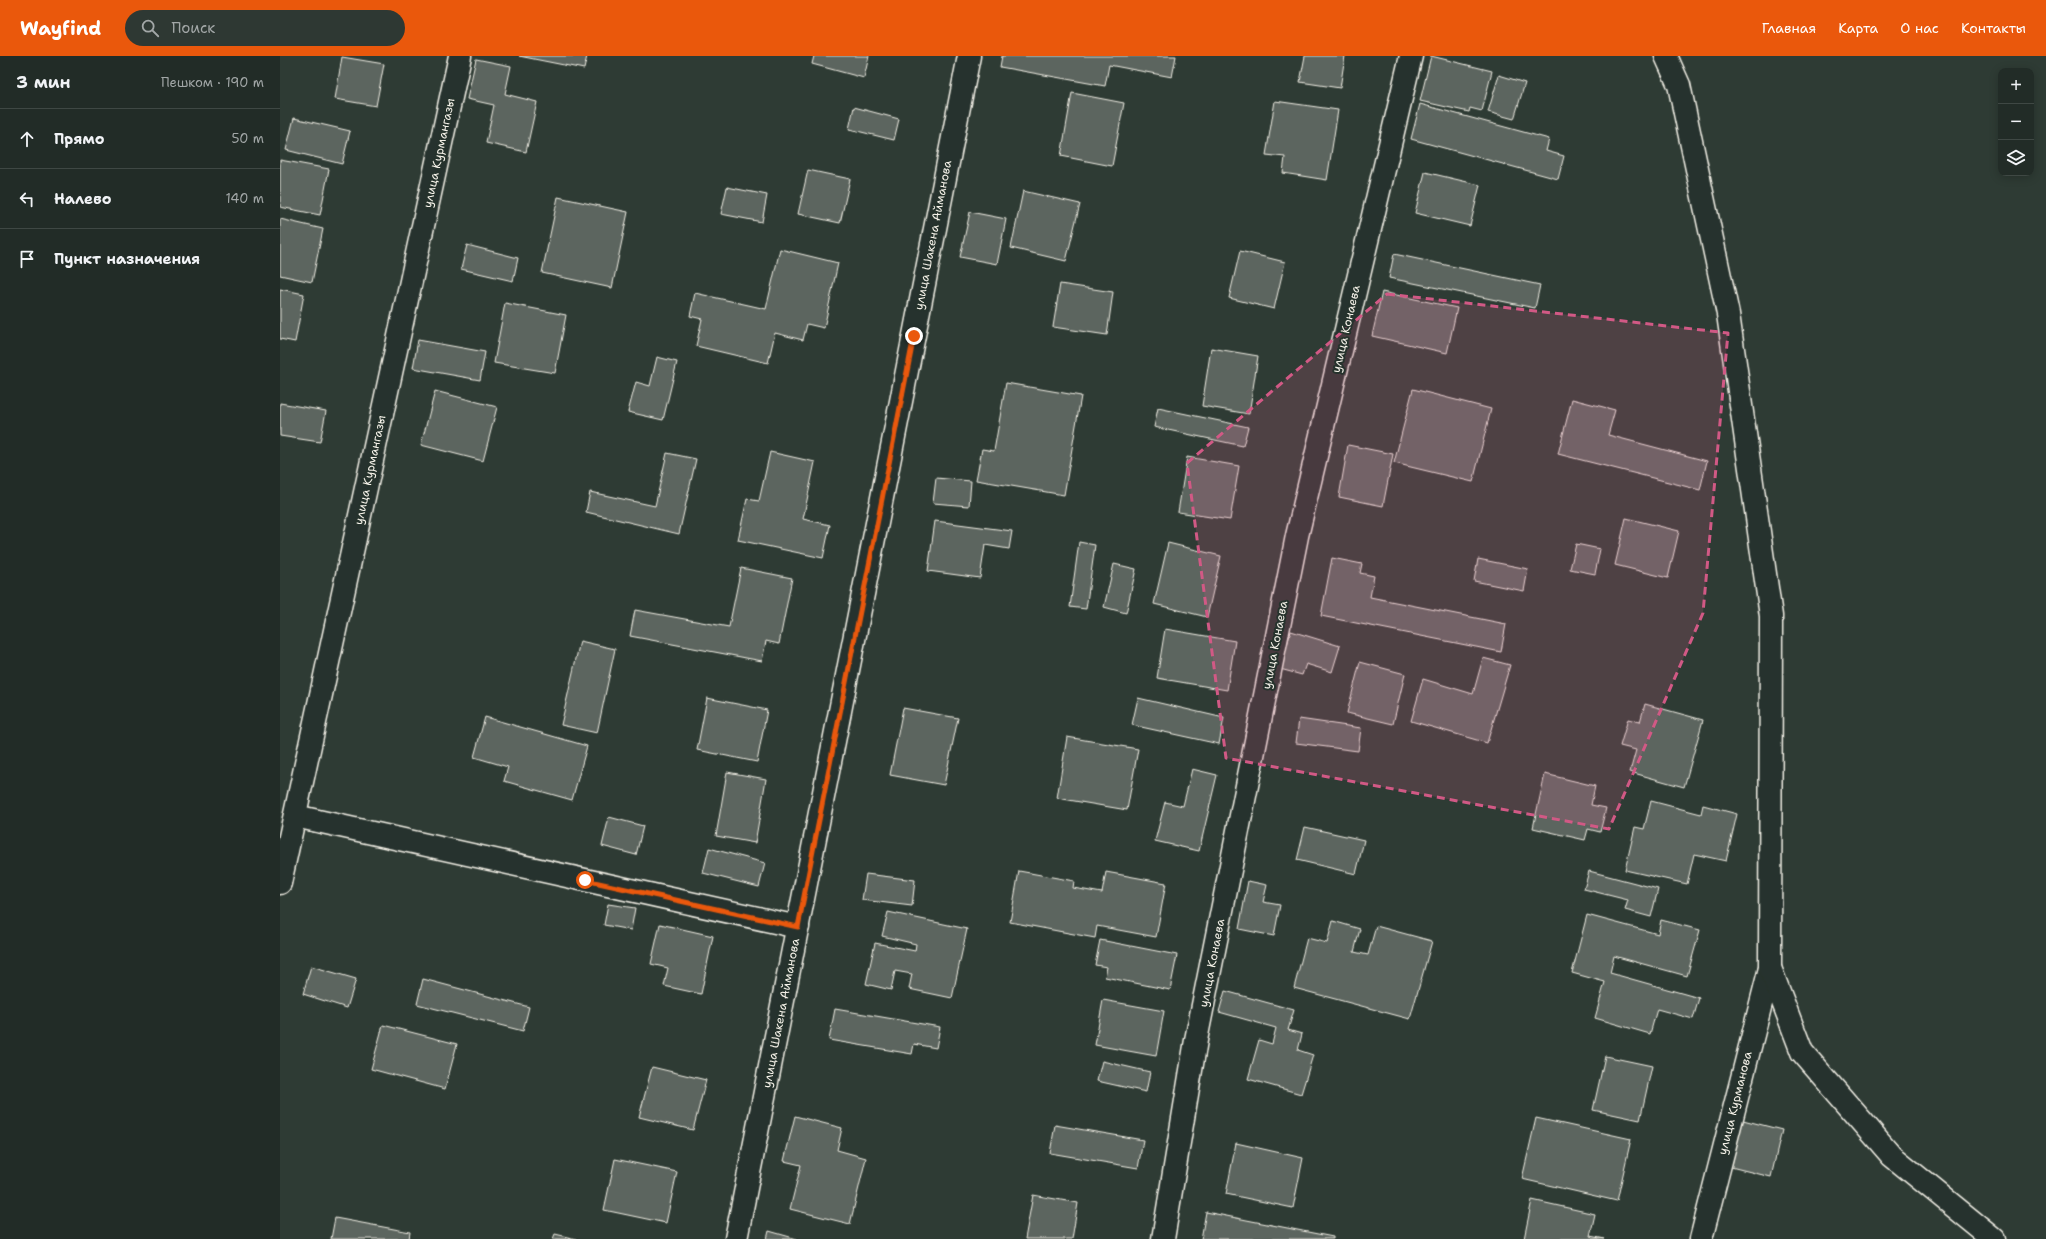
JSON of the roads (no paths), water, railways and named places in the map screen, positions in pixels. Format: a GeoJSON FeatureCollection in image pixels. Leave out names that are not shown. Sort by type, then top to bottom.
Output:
{"type":"FeatureCollection","features":[{"type":"Feature","properties":{"kind":"street","name":"улица Курмангазы"},"geometry":{"type":"LineString","coordinates":[[280,883],[460,56]]}},
{"type":"Feature","properties":{"kind":"street","name":"улица Шакена Айманова"},"geometry":{"type":"LineString","coordinates":[[736,1239],[968,56]]}},
{"type":"Feature","properties":{"kind":"street","name":"улица Конаева"},"geometry":{"type":"LineString","coordinates":[[1163,1239],[1196,1040],[1297,536],[1411,56]]}},
{"type":"Feature","properties":{"kind":"street"},"geometry":{"type":"LineString","coordinates":[[1666,56],[1679,85],[1728,314],[1771,616],[1770,968],[1802,1052],[1892,1156],[1994,1239]]}},
{"type":"Feature","properties":{"kind":"street"},"geometry":{"type":"LineString","coordinates":[[295,816],[798,927]]}},
{"type":"Feature","properties":{"kind":"street","name":"улица Курманова"},"geometry":{"type":"LineString","coordinates":[[1701,1239],[1770,968]]}}]}
